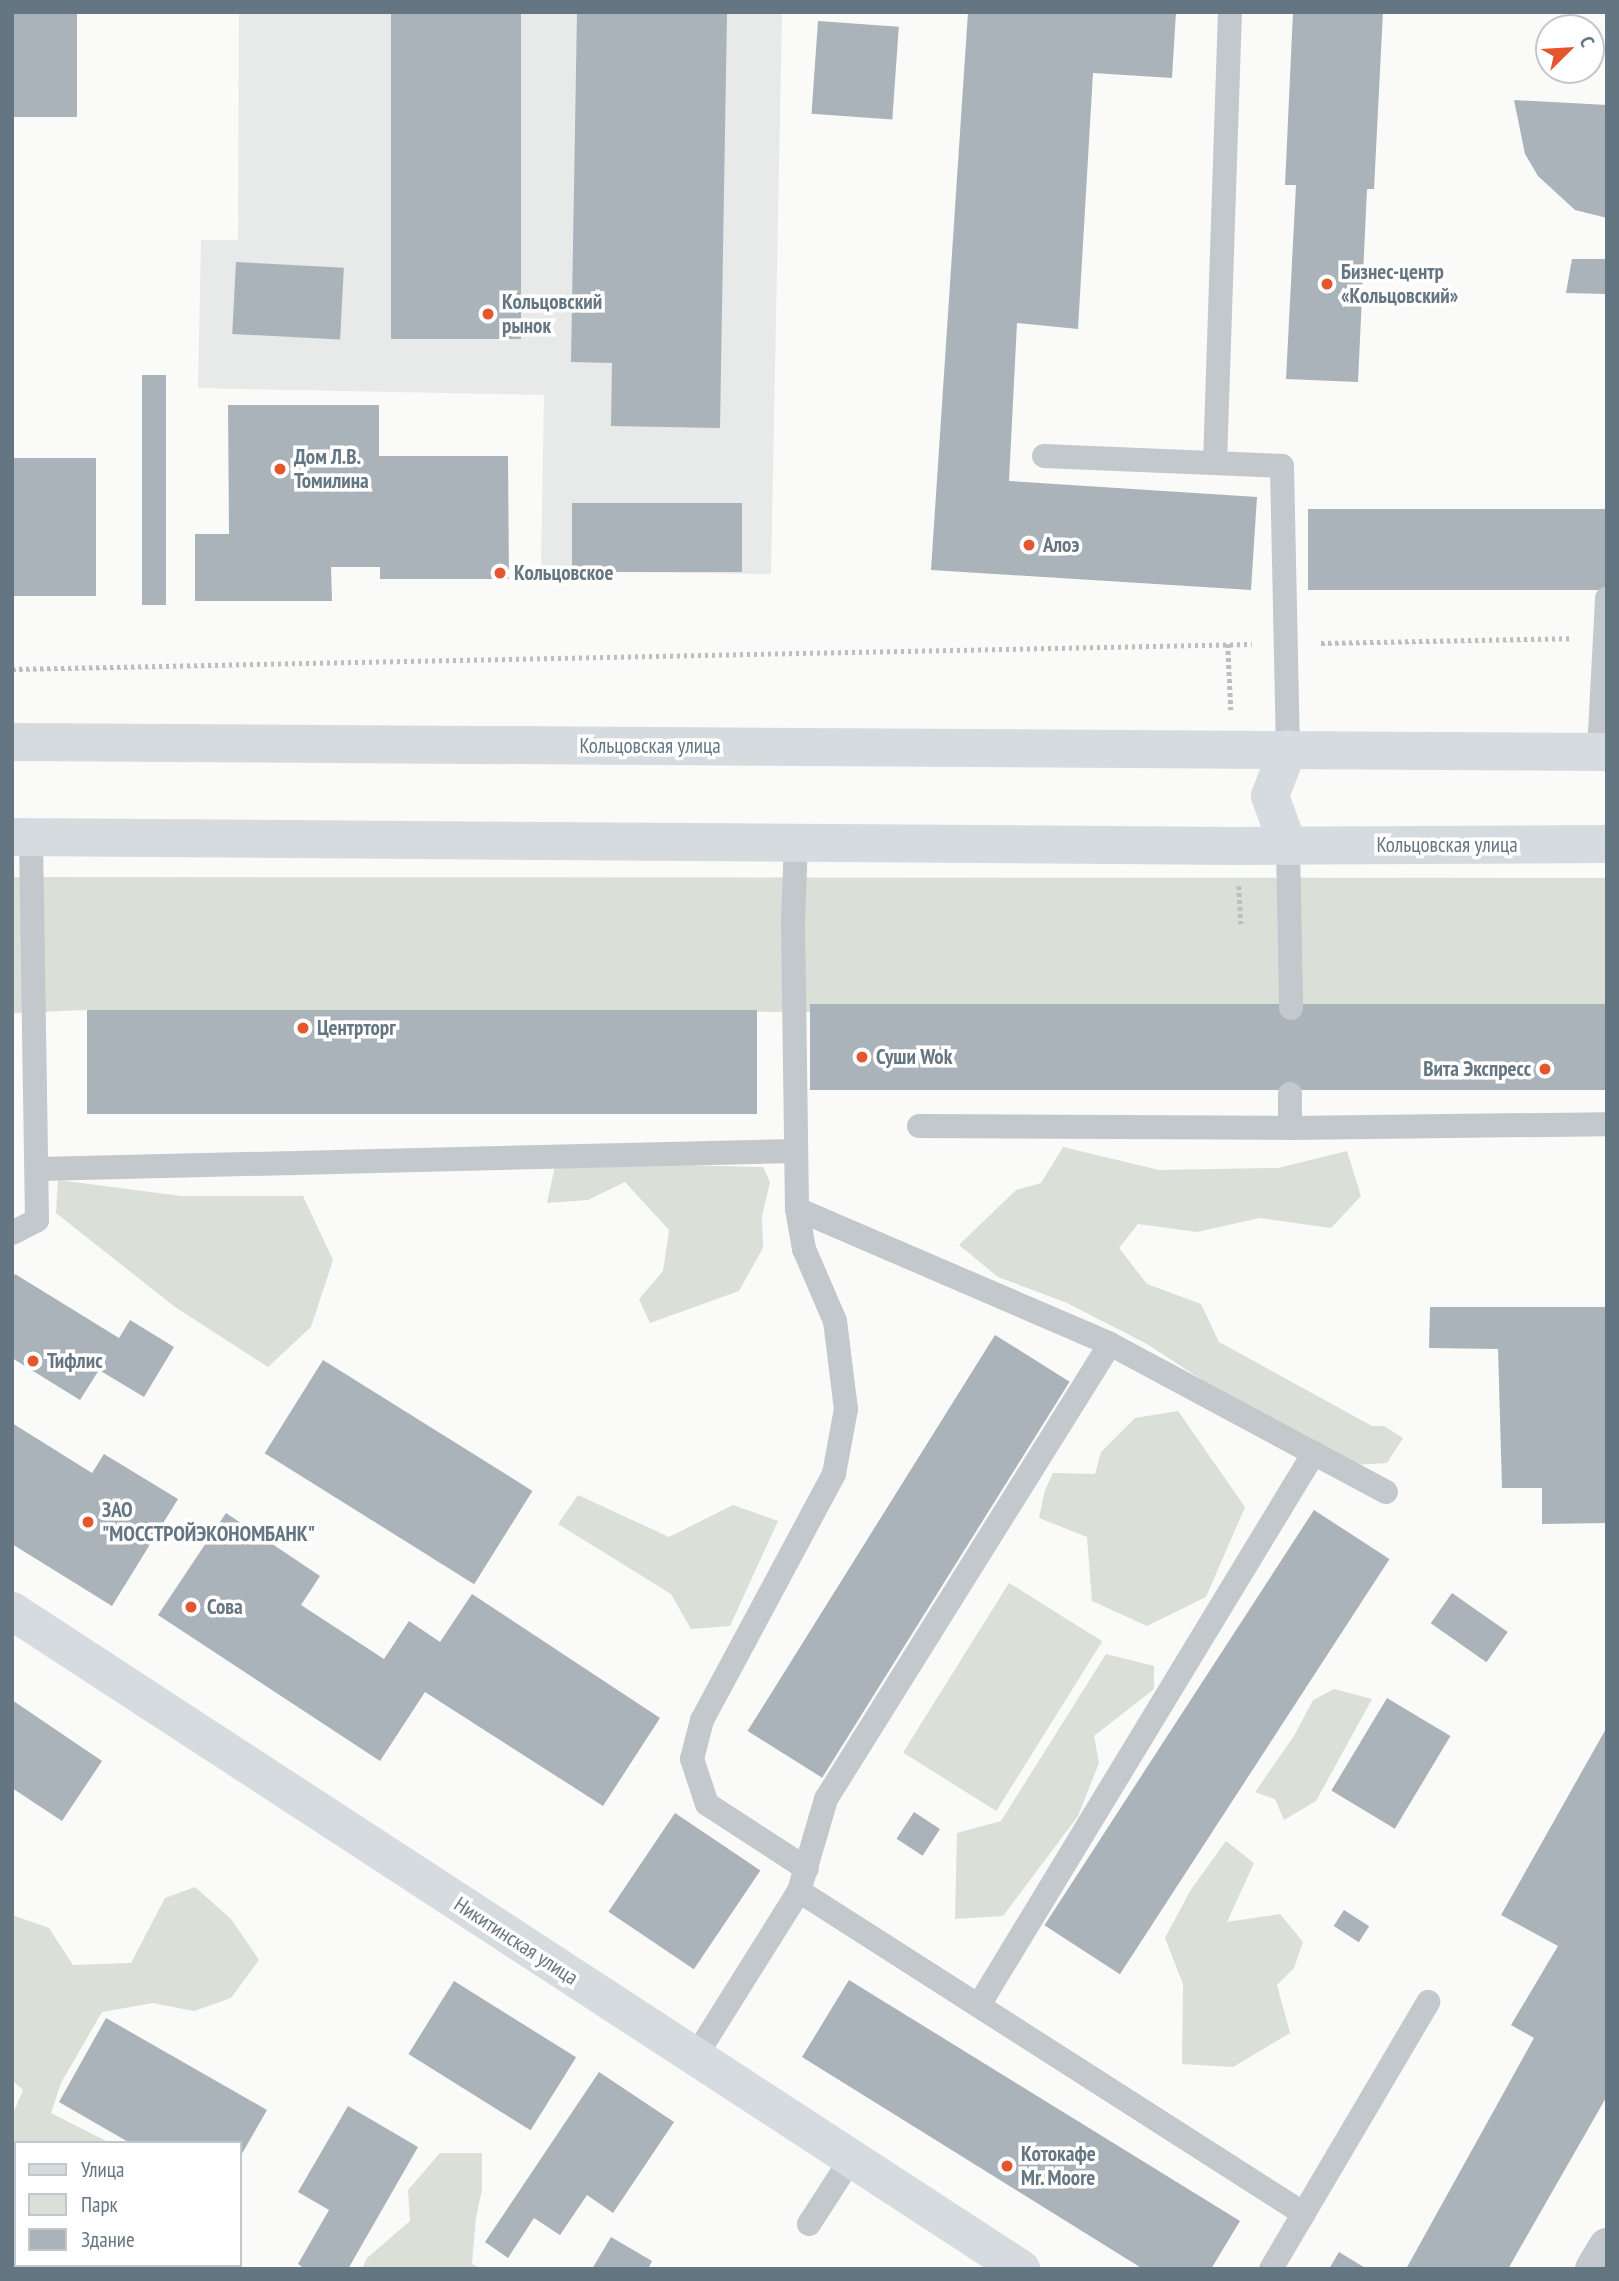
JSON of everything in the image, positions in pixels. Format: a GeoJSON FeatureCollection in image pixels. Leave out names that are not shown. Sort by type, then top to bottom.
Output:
{"type":"FeatureCollection","features":[{"type":"Feature","properties":{"kind":"main road","name":"Кольцовская улица"},"geometry":{"type":"LineString","coordinates":[[12,742],[1603,752]]}},
{"type":"Feature","properties":{"kind":"main road"},"geometry":{"type":"LineString","coordinates":[[1288,749],[1269,796],[1288,846]]}},
{"type":"Feature","properties":{"kind":"main road","name":"Кольцовская улица"},"geometry":{"type":"LineString","coordinates":[[22,837],[1288,846],[1607,844]]}},
{"type":"Feature","properties":{"kind":"main road","name":"Никитинская улица"},"geometry":{"type":"LineString","coordinates":[[12,1611],[1021,2269]]}},
{"type":"Feature","properties":{"kind":"street"},"geometry":{"type":"LineString","coordinates":[[1594,2269],[1607,2247]]}},
{"type":"Feature","properties":{"kind":"lane"},"geometry":{"type":"LineString","coordinates":[[1215,463],[1230,12]]}},
{"type":"Feature","properties":{"kind":"lane"},"geometry":{"type":"LineString","coordinates":[[1044,456],[1282,466],[1288,749]]}},
{"type":"Feature","properties":{"kind":"lane"},"geometry":{"type":"LineString","coordinates":[[1603,752],[1603,637],[1607,598]]}},
{"type":"Feature","properties":{"kind":"lane"},"geometry":{"type":"LineString","coordinates":[[12,1233],[37,1220],[39,1169],[22,837]]}},
{"type":"Feature","properties":{"kind":"lane"},"geometry":{"type":"LineString","coordinates":[[796,843],[797,1209],[804,1249],[835,1321],[846,1409],[834,1474],[702,1720],[692,1759],[707,1804],[803,1880],[979,2005],[1304,2214]]}},
{"type":"Feature","properties":{"kind":"lane"},"geometry":{"type":"LineString","coordinates":[[1288,846],[1291,1008]]}},
{"type":"Feature","properties":{"kind":"lane"},"geometry":{"type":"LineString","coordinates":[[1290,1094],[1290,1128]]}},
{"type":"Feature","properties":{"kind":"lane"},"geometry":{"type":"LineString","coordinates":[[919,1125],[1290,1128],[1607,1124]]}},
{"type":"Feature","properties":{"kind":"lane"},"geometry":{"type":"LineString","coordinates":[[39,1169],[796,1152]]}},
{"type":"Feature","properties":{"kind":"lane"},"geometry":{"type":"LineString","coordinates":[[797,1209],[1110,1344],[1386,1492]]}},
{"type":"Feature","properties":{"kind":"lane"},"geometry":{"type":"LineString","coordinates":[[695,2057],[803,1880],[826,1799],[1110,1344]]}},
{"type":"Feature","properties":{"kind":"lane"},"geometry":{"type":"LineString","coordinates":[[979,2005],[1314,1453]]}},
{"type":"Feature","properties":{"kind":"lane"},"geometry":{"type":"LineString","coordinates":[[1271,2269],[1428,2002]]}},
{"type":"Feature","properties":{"kind":"lane"},"geometry":{"type":"LineString","coordinates":[[809,2224],[851,2158]]}},
{"type":"Feature","properties":{"kind":"path"},"geometry":{"type":"LineString","coordinates":[[12,669],[1603,637]]}},
{"type":"Feature","properties":{"kind":"shaded area","name":"Кольцовский рынок"},"geometry":{"type":"Polygon","coordinates":[[[239,12],[782,12],[771,574],[541,571],[544,395],[198,388],[201,240],[238,240],[239,12]]]}},
{"type":"Feature","properties":{"kind":"green space"},"geometry":{"type":"Polygon","coordinates":[[[12,877],[1607,878],[1607,1004],[810,1012],[87,1010],[12,1013],[12,877]]]}},
{"type":"Feature","properties":{"kind":"green space"},"geometry":{"type":"Polygon","coordinates":[[[1063,1147],[1159,1170],[1278,1168],[1347,1151],[1361,1196],[1331,1228],[1260,1218],[1197,1232],[1138,1224],[1119,1248],[1147,1284],[1201,1304],[1219,1342],[1372,1426],[1384,1426],[1403,1438],[1387,1463],[1353,1465],[1216,1389],[1147,1344],[1067,1303],[998,1277],[959,1245],[1016,1190],[1041,1183],[1063,1147]]]}},
{"type":"Feature","properties":{"kind":"green space"},"geometry":{"type":"Polygon","coordinates":[[[633,1164],[763,1167],[770,1182],[762,1216],[763,1248],[739,1291],[650,1323],[639,1299],[663,1271],[669,1230],[625,1182],[588,1200],[547,1203],[555,1166],[633,1164]]]}},
{"type":"Feature","properties":{"kind":"green space"},"geometry":{"type":"Polygon","coordinates":[[[58,1180],[181,1196],[303,1196],[333,1260],[311,1327],[268,1367],[175,1307],[56,1213],[58,1180]]]}},
{"type":"Feature","properties":{"kind":"green space"},"geometry":{"type":"Polygon","coordinates":[[[1178,1411],[1245,1507],[1206,1597],[1147,1626],[1092,1601],[1087,1537],[1039,1518],[1045,1490],[1053,1473],[1095,1474],[1101,1452],[1135,1418],[1178,1411]]]}},
{"type":"Feature","properties":{"kind":"green space"},"geometry":{"type":"Polygon","coordinates":[[[578,1495],[669,1537],[733,1505],[778,1521],[730,1626],[691,1629],[671,1594],[558,1524],[578,1495]]]}},
{"type":"Feature","properties":{"kind":"green space"},"geometry":{"type":"Polygon","coordinates":[[[1009,1583],[1102,1641],[996,1811],[903,1753],[1009,1583]]]}},
{"type":"Feature","properties":{"kind":"green space"},"geometry":{"type":"Polygon","coordinates":[[[1106,1654],[1154,1666],[1154,1689],[1094,1736],[1099,1763],[1078,1816],[1003,1916],[955,1919],[957,1833],[1001,1821],[1106,1654]]]}},
{"type":"Feature","properties":{"kind":"green space"},"geometry":{"type":"Polygon","coordinates":[[[1334,1689],[1372,1699],[1316,1801],[1284,1820],[1275,1799],[1255,1792],[1294,1736],[1313,1700],[1334,1689]]]}},
{"type":"Feature","properties":{"kind":"green space"},"geometry":{"type":"Polygon","coordinates":[[[1226,1841],[1254,1863],[1227,1922],[1280,1914],[1303,1942],[1294,1968],[1277,1985],[1290,2033],[1233,2067],[1182,2064],[1183,1984],[1165,1938],[1190,1891],[1226,1841]]]}},
{"type":"Feature","properties":{"kind":"green space"},"geometry":{"type":"Polygon","coordinates":[[[195,1887],[231,1919],[259,1960],[231,1998],[194,2011],[153,2003],[102,2012],[61,2083],[51,2113],[106,2141],[14,2141],[12,2198],[12,2116],[23,2090],[12,2080],[12,1915],[49,1928],[73,1965],[131,1963],[165,1898],[195,1887]]]}},
{"type":"Feature","properties":{"kind":"green space"},"geometry":{"type":"Polygon","coordinates":[[[440,2153],[482,2153],[482,2190],[476,2217],[472,2264],[482,2269],[362,2269],[367,2258],[410,2221],[408,2190],[440,2153]]]}},
{"type":"Feature","properties":{"kind":"green space"},"geometry":{"type":"Polygon","coordinates":[[[142,2267],[206,2267],[204,2269],[142,2267]]]}},
{"type":"Feature","properties":{"kind":"building"},"geometry":{"type":"Polygon","coordinates":[[[14,12],[77,12],[77,117],[14,117],[14,12]]]}},
{"type":"Feature","properties":{"kind":"building"},"geometry":{"type":"Polygon","coordinates":[[[391,12],[521,12],[521,339],[391,339],[391,12]]]}},
{"type":"Feature","properties":{"kind":"building"},"geometry":{"type":"Polygon","coordinates":[[[577,12],[727,13],[720,428],[611,426],[612,363],[571,362],[577,12]]]}},
{"type":"Feature","properties":{"kind":"building"},"geometry":{"type":"Polygon","coordinates":[[[968,12],[1176,12],[1172,78],[1093,73],[1078,329],[1017,323],[1009,481],[1257,497],[1251,590],[931,570],[968,12]]]}},
{"type":"Feature","properties":{"kind":"building","name":"Бизнес-центр «Кольцовский»"},"geometry":{"type":"Polygon","coordinates":[[[1293,12],[1383,12],[1374,189],[1367,189],[1358,382],[1286,379],[1296,185],[1285,185],[1293,12]]]}},
{"type":"Feature","properties":{"kind":"building"},"geometry":{"type":"Polygon","coordinates":[[[818,21],[899,27],[892,119],[812,114],[818,21]]]}},
{"type":"Feature","properties":{"kind":"building"},"geometry":{"type":"Polygon","coordinates":[[[1514,100],[1607,105],[1607,218],[1575,210],[1538,176],[1525,154],[1514,100]]]}},
{"type":"Feature","properties":{"kind":"building"},"geometry":{"type":"Polygon","coordinates":[[[1572,259],[1607,259],[1607,294],[1566,293],[1572,259]]]}},
{"type":"Feature","properties":{"kind":"building"},"geometry":{"type":"Polygon","coordinates":[[[236,262],[344,268],[340,340],[232,334],[236,262]]]}},
{"type":"Feature","properties":{"kind":"building"},"geometry":{"type":"Polygon","coordinates":[[[142,375],[166,375],[166,605],[142,605],[142,375]]]}},
{"type":"Feature","properties":{"kind":"building"},"geometry":{"type":"Polygon","coordinates":[[[228,405],[379,405],[379,456],[508,456],[509,579],[380,579],[380,567],[331,567],[332,601],[195,601],[195,534],[229,534],[228,405]]]}},
{"type":"Feature","properties":{"kind":"building"},"geometry":{"type":"Polygon","coordinates":[[[12,458],[96,458],[96,596],[12,596],[12,458]]]}},
{"type":"Feature","properties":{"kind":"building"},"geometry":{"type":"Polygon","coordinates":[[[572,503],[742,503],[742,572],[572,572],[572,503]]]}},
{"type":"Feature","properties":{"kind":"building"},"geometry":{"type":"Polygon","coordinates":[[[1308,509],[1607,509],[1607,590],[1308,590],[1308,509]]]}},
{"type":"Feature","properties":{"kind":"building"},"geometry":{"type":"Polygon","coordinates":[[[810,1004],[1607,1004],[1607,1090],[810,1090],[810,1004]]]}},
{"type":"Feature","properties":{"kind":"building"},"geometry":{"type":"Polygon","coordinates":[[[87,1010],[757,1010],[757,1114],[87,1114],[87,1010]]]}},
{"type":"Feature","properties":{"kind":"building"},"geometry":{"type":"Polygon","coordinates":[[[15,1274],[119,1338],[130,1320],[174,1347],[144,1397],[99,1370],[80,1400],[12,1358],[12,1279],[15,1274]]]}},
{"type":"Feature","properties":{"kind":"building"},"geometry":{"type":"Polygon","coordinates":[[[1430,1307],[1607,1307],[1607,1523],[1542,1524],[1542,1488],[1502,1488],[1498,1349],[1429,1348],[1430,1307]]]}},
{"type":"Feature","properties":{"kind":"building"},"geometry":{"type":"Polygon","coordinates":[[[995,1335],[1070,1382],[822,1778],[748,1731],[995,1335]]]}},
{"type":"Feature","properties":{"kind":"building"},"geometry":{"type":"Polygon","coordinates":[[[323,1360],[532,1491],[474,1584],[265,1453],[323,1360]]]}},
{"type":"Feature","properties":{"kind":"building","name":"ЗАО \"МОССТРОЙЭКОНОМБАНК\""},"geometry":{"type":"Polygon","coordinates":[[[12,1423],[92,1473],[104,1454],[178,1499],[112,1606],[12,1544],[12,1423]]]}},
{"type":"Feature","properties":{"kind":"building"},"geometry":{"type":"Polygon","coordinates":[[[1314,1510],[1389,1559],[1120,1974],[1044,1925],[1314,1510]]]}},
{"type":"Feature","properties":{"kind":"building"},"geometry":{"type":"Polygon","coordinates":[[[226,1513],[320,1576],[301,1605],[384,1659],[409,1621],[440,1642],[472,1594],[660,1718],[603,1806],[425,1692],[380,1761],[158,1615],[226,1513]]]}},
{"type":"Feature","properties":{"kind":"building"},"geometry":{"type":"Polygon","coordinates":[[[1452,1593],[1508,1632],[1486,1662],[1431,1623],[1452,1593]]]}},
{"type":"Feature","properties":{"kind":"building"},"geometry":{"type":"Polygon","coordinates":[[[1387,1698],[1450,1736],[1395,1829],[1331,1791],[1387,1698]]]}},
{"type":"Feature","properties":{"kind":"building"},"geometry":{"type":"Polygon","coordinates":[[[12,1700],[102,1761],[62,1821],[12,1788],[12,1700]]]}},
{"type":"Feature","properties":{"kind":"building"},"geometry":{"type":"Polygon","coordinates":[[[1607,1727],[1607,2096],[1508,2269],[1406,2269],[1534,2038],[1511,2025],[1558,1946],[1501,1915],[1607,1727]]]}},
{"type":"Feature","properties":{"kind":"building"},"geometry":{"type":"Polygon","coordinates":[[[914,1812],[940,1829],[923,1856],[897,1839],[914,1812]]]}},
{"type":"Feature","properties":{"kind":"building"},"geometry":{"type":"Polygon","coordinates":[[[675,1813],[760,1871],[694,1969],[608,1912],[675,1813]]]}},
{"type":"Feature","properties":{"kind":"building"},"geometry":{"type":"Polygon","coordinates":[[[1344,1910],[1369,1926],[1359,1942],[1334,1926],[1344,1910]]]}},
{"type":"Feature","properties":{"kind":"building"},"geometry":{"type":"Polygon","coordinates":[[[849,1980],[1240,2221],[1211,2269],[1143,2269],[802,2057],[849,1980]]]}},
{"type":"Feature","properties":{"kind":"building"},"geometry":{"type":"Polygon","coordinates":[[[454,1981],[576,2057],[531,2130],[408,2054],[454,1981]]]}},
{"type":"Feature","properties":{"kind":"building"},"geometry":{"type":"Polygon","coordinates":[[[106,2018],[267,2110],[242,2154],[242,2141],[127,2141],[59,2102],[106,2018]]]}},
{"type":"Feature","properties":{"kind":"building"},"geometry":{"type":"Polygon","coordinates":[[[599,2072],[674,2122],[613,2213],[587,2195],[560,2235],[534,2218],[508,2258],[485,2242],[599,2072]]]}},
{"type":"Feature","properties":{"kind":"building"},"geometry":{"type":"Polygon","coordinates":[[[348,2106],[418,2147],[348,2269],[305,2269],[298,2264],[329,2210],[298,2192],[348,2106]]]}},
{"type":"Feature","properties":{"kind":"building"},"geometry":{"type":"Polygon","coordinates":[[[611,2237],[652,2261],[648,2269],[592,2269],[611,2237]]]}},
{"type":"Feature","properties":{"kind":"building"},"geometry":{"type":"Polygon","coordinates":[[[1339,2252],[1367,2269],[1329,2269],[1339,2252]]]}},
{"type":"Feature","properties":{"kind":"place","name":"Бизнес-центр «Кольцовский»"},"geometry":{"type":"Point","coordinates":[1327,284]}},
{"type":"Feature","properties":{"kind":"place","name":"Кольцовский рынок"},"geometry":{"type":"Point","coordinates":[488,314]}},
{"type":"Feature","properties":{"kind":"place","name":"Дом Л.В. Томилина"},"geometry":{"type":"Point","coordinates":[280,469]}},
{"type":"Feature","properties":{"kind":"place","name":"Алоэ"},"geometry":{"type":"Point","coordinates":[1029,545]}},
{"type":"Feature","properties":{"kind":"place","name":"Кольцовское"},"geometry":{"type":"Point","coordinates":[500,573]}},
{"type":"Feature","properties":{"kind":"place","name":"Центрторг"},"geometry":{"type":"Point","coordinates":[303,1028]}},
{"type":"Feature","properties":{"kind":"place","name":"Суши Wok"},"geometry":{"type":"Point","coordinates":[862,1057]}},
{"type":"Feature","properties":{"kind":"place","name":"Вита Экспресс"},"geometry":{"type":"Point","coordinates":[1545,1069]}},
{"type":"Feature","properties":{"kind":"place","name":"Тифлис"},"geometry":{"type":"Point","coordinates":[33,1361]}},
{"type":"Feature","properties":{"kind":"place","name":"ЗАО \"МОССТРОЙЭКОНОМБАНК\""},"geometry":{"type":"Point","coordinates":[88,1522]}},
{"type":"Feature","properties":{"kind":"place","name":"Сова"},"geometry":{"type":"Point","coordinates":[191,1607]}},
{"type":"Feature","properties":{"kind":"place","name":"Котокафе Mr. Moore"},"geometry":{"type":"Point","coordinates":[1007,2166]}}]}
